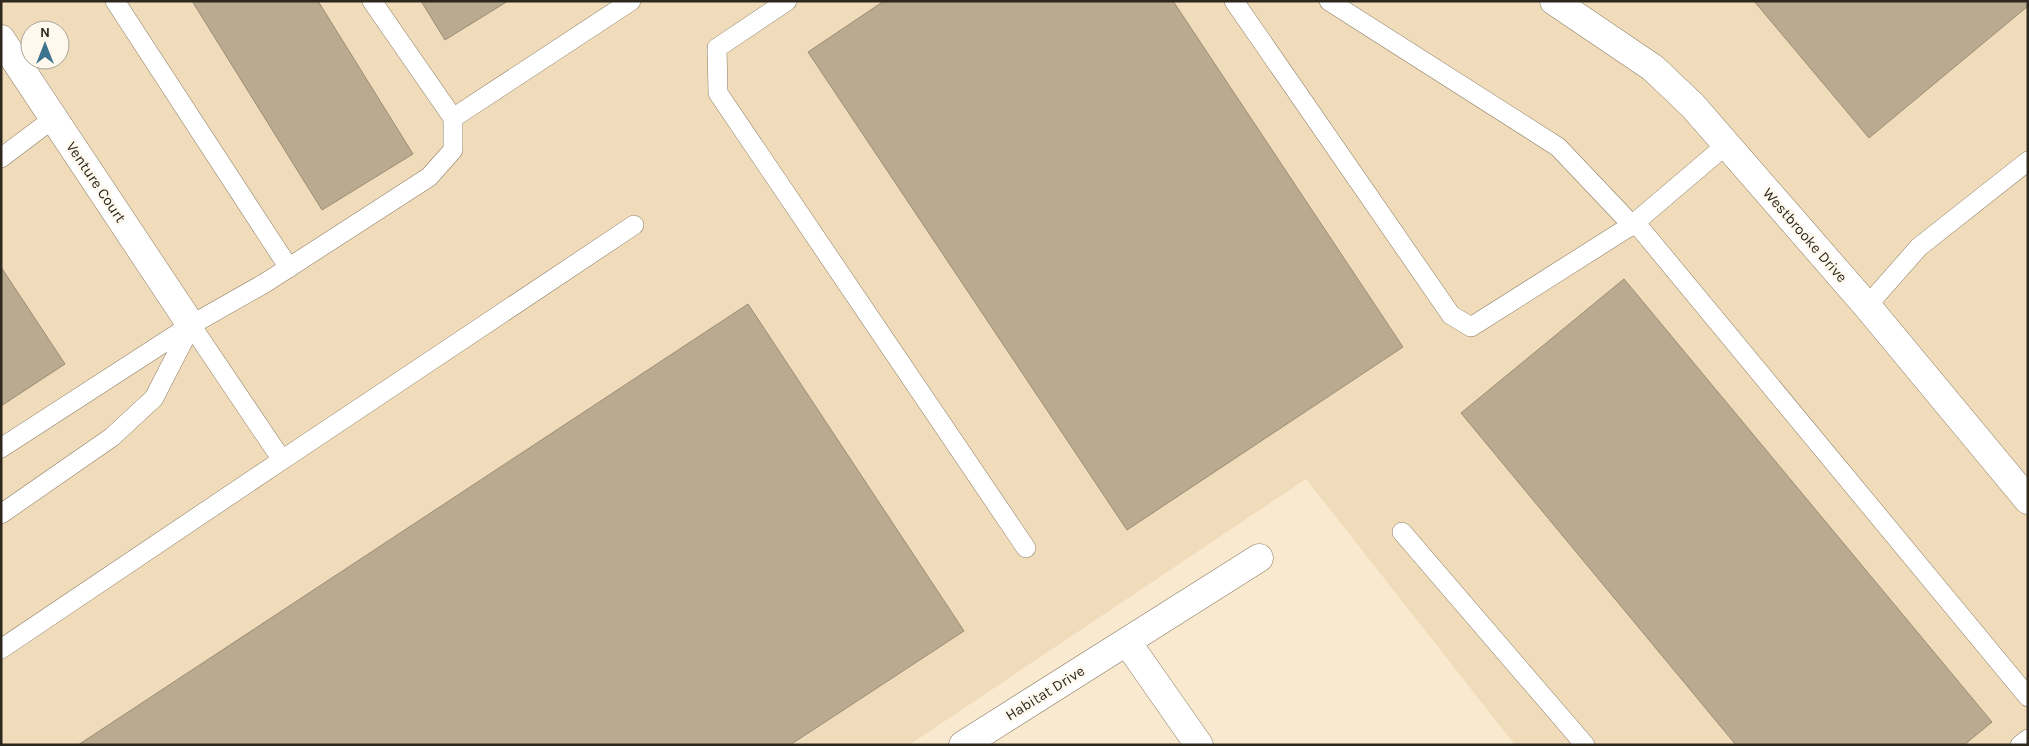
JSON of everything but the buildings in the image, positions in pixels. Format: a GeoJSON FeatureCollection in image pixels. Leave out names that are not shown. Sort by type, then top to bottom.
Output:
{"type":"FeatureCollection","features":[{"type":"Feature","properties":{"kind":"street","name":"Westbrooke Drive"},"geometry":{"type":"LineString","coordinates":[[1554,1],[1653,68],[1693,106],[1867,306],[2028,500]]}},
{"type":"Feature","properties":{"kind":"street","name":"Venture Court"},"geometry":{"type":"LineString","coordinates":[[1,39],[191,325]]}},
{"type":"Feature","properties":{"kind":"street","name":"Habitat Drive"},"geometry":{"type":"LineString","coordinates":[[963,745],[1259,558]]}},
{"type":"Feature","properties":{"kind":"street"},"geometry":{"type":"LineString","coordinates":[[1127,642],[1199,745]]}},
{"type":"Feature","properties":{"kind":"lane"},"geometry":{"type":"LineString","coordinates":[[115,1],[289,268]]}},
{"type":"Feature","properties":{"kind":"lane"},"geometry":{"type":"LineString","coordinates":[[1,448],[191,325],[289,268],[429,177],[453,150],[453,118],[372,1]]}},
{"type":"Feature","properties":{"kind":"lane"},"geometry":{"type":"LineString","coordinates":[[453,118],[631,1]]}},
{"type":"Feature","properties":{"kind":"lane"},"geometry":{"type":"LineString","coordinates":[[787,1],[717,48],[718,93],[1026,548]]}},
{"type":"Feature","properties":{"kind":"lane"},"geometry":{"type":"LineString","coordinates":[[1234,1],[1452,315],[1470,327],[1632,224],[1726,145]]}},
{"type":"Feature","properties":{"kind":"lane"},"geometry":{"type":"LineString","coordinates":[[1330,1],[1558,147],[1632,224],[1640,228],[2028,697]]}},
{"type":"Feature","properties":{"kind":"lane"},"geometry":{"type":"LineString","coordinates":[[1,158],[54,118]]}},
{"type":"Feature","properties":{"kind":"lane"},"geometry":{"type":"LineString","coordinates":[[1867,306],[1919,247],[2028,161]]}},
{"type":"Feature","properties":{"kind":"lane"},"geometry":{"type":"LineString","coordinates":[[1,649],[634,224]]}},
{"type":"Feature","properties":{"kind":"lane"},"geometry":{"type":"LineString","coordinates":[[191,325],[282,460]]}},
{"type":"Feature","properties":{"kind":"lane"},"geometry":{"type":"LineString","coordinates":[[1,514],[112,437],[154,398],[191,325]]}},
{"type":"Feature","properties":{"kind":"lane"},"geometry":{"type":"LineString","coordinates":[[1402,532],[1585,745]]}},
{"type":"Feature","properties":{"kind":"lane"},"geometry":{"type":"LineString","coordinates":[[2020,745],[2028,739]]}},
{"type":"Feature","properties":{"kind":"shaded area"},"geometry":{"type":"Polygon","coordinates":[[[1,1],[2028,1],[2028,745],[1515,745],[1306,479],[909,745],[1,745],[1,1]]]}}]}
